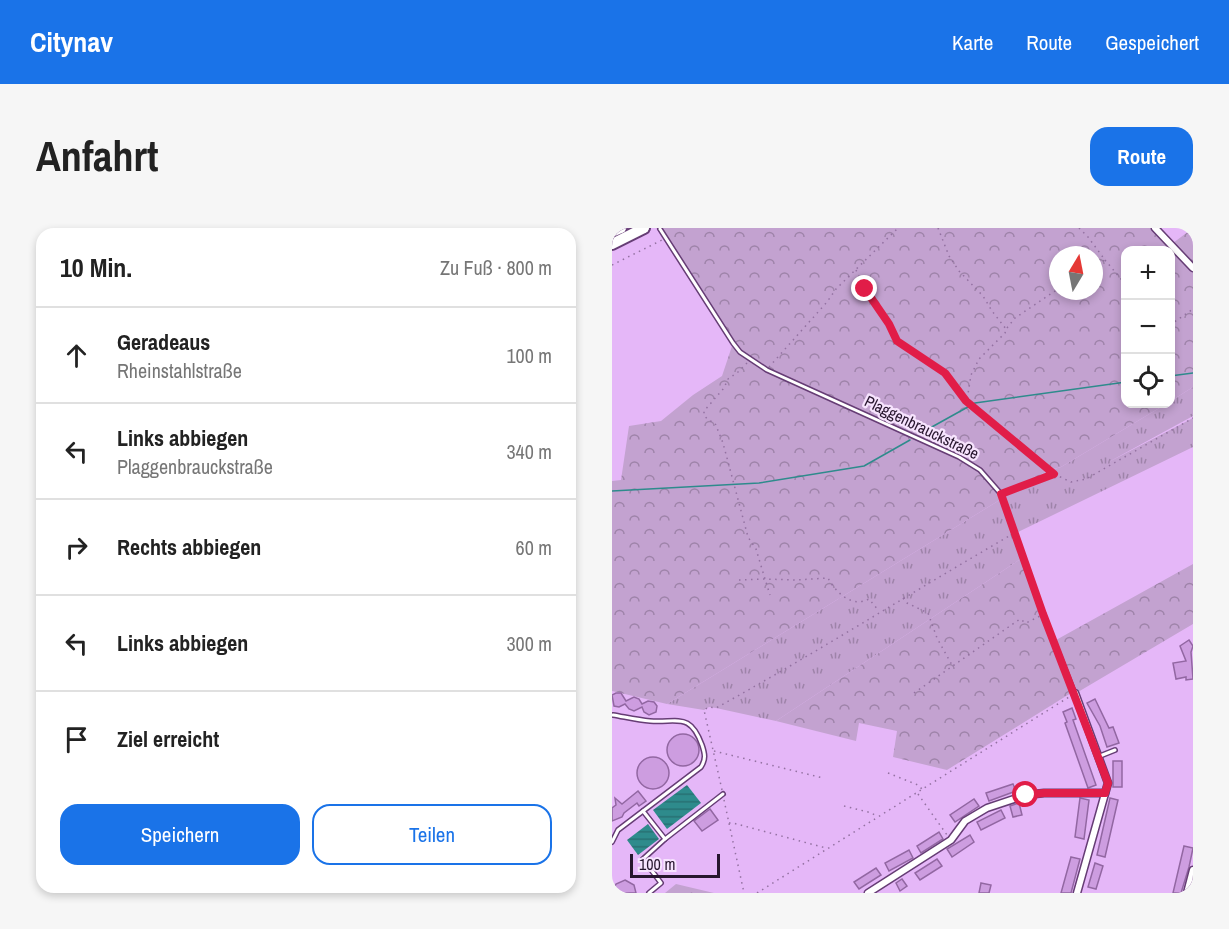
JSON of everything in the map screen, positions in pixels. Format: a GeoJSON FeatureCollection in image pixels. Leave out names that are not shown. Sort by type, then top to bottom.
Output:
{"type":"FeatureCollection","features":[{"type":"Feature","properties":{"kind":"highway"},"geometry":{"type":"LineString","coordinates":[[612,232],[621,228]]}},
{"type":"Feature","properties":{"kind":"highway"},"geometry":{"type":"LineString","coordinates":[[612,244],[644,228]]}},
{"type":"Feature","properties":{"kind":"street"},"geometry":{"type":"LineString","coordinates":[[1155,228],[1193,268]]}},
{"type":"Feature","properties":{"kind":"street","name":"Plaggenbrauckstraße"},"geometry":{"type":"LineString","coordinates":[[1075,693],[1108,783],[1077,893]]}},
{"type":"Feature","properties":{"kind":"street"},"geometry":{"type":"LineString","coordinates":[[868,893],[951,840],[964,821],[987,808],[1009,800],[1044,793],[1105,793]]}},
{"type":"Feature","properties":{"kind":"street"},"geometry":{"type":"LineString","coordinates":[[1187,893],[1193,870]]}},
{"type":"Feature","properties":{"kind":"lane","name":"Plaggenbrauckstraße"},"geometry":{"type":"LineString","coordinates":[[660,229],[733,343],[749,360],[959,456],[981,470],[1001,494],[1043,614],[1075,693]]}},
{"type":"Feature","properties":{"kind":"lane"},"geometry":{"type":"LineString","coordinates":[[612,842],[618,830],[701,767],[705,761],[705,754],[697,731],[687,722],[651,721],[613,715]]}},
{"type":"Feature","properties":{"kind":"lane"},"geometry":{"type":"LineString","coordinates":[[1098,757],[1115,750]]}},
{"type":"Feature","properties":{"kind":"lane"},"geometry":{"type":"LineString","coordinates":[[649,893],[661,883],[643,859],[723,794]]}},
{"type":"Feature","properties":{"kind":"lane"},"geometry":{"type":"LineString","coordinates":[[643,811],[665,839]]}},
{"type":"Feature","properties":{"kind":"path"},"geometry":{"type":"LineString","coordinates":[[767,370],[836,289],[898,228]]}},
{"type":"Feature","properties":{"kind":"path"},"geometry":{"type":"LineString","coordinates":[[938,228],[954,264],[983,296],[1006,329]]}},
{"type":"Feature","properties":{"kind":"path"},"geometry":{"type":"LineString","coordinates":[[1078,228],[1088,237],[1121,280]]}},
{"type":"Feature","properties":{"kind":"path"},"geometry":{"type":"LineString","coordinates":[[612,265],[666,238]]}},
{"type":"Feature","properties":{"kind":"path"},"geometry":{"type":"LineString","coordinates":[[856,270],[897,341],[945,373],[966,401],[1054,474],[1071,482],[1086,479],[1193,418]]}},
{"type":"Feature","properties":{"kind":"path"},"geometry":{"type":"LineString","coordinates":[[966,401],[971,375],[979,359],[1005,333],[1015,318],[1049,295]]}},
{"type":"Feature","properties":{"kind":"path"},"geometry":{"type":"LineString","coordinates":[[1175,321],[1193,309]]}},
{"type":"Feature","properties":{"kind":"path"},"geometry":{"type":"LineString","coordinates":[[749,360],[728,379],[724,388],[704,411],[704,415],[714,423],[723,443],[748,537],[756,549],[770,595]]}},
{"type":"Feature","properties":{"kind":"path"},"geometry":{"type":"LineString","coordinates":[[1001,494],[1054,474]]}},
{"type":"Feature","properties":{"kind":"path"},"geometry":{"type":"LineString","coordinates":[[716,708],[1014,533]]}},
{"type":"Feature","properties":{"kind":"path"},"geometry":{"type":"LineString","coordinates":[[739,580],[828,578],[848,600],[861,603],[870,600],[880,611]]}},
{"type":"Feature","properties":{"kind":"path"},"geometry":{"type":"LineString","coordinates":[[902,597],[907,603],[928,613],[953,666]]}},
{"type":"Feature","properties":{"kind":"path"},"geometry":{"type":"LineString","coordinates":[[915,693],[1020,619],[1026,623],[1043,614]]}},
{"type":"Feature","properties":{"kind":"path"},"geometry":{"type":"LineString","coordinates":[[757,893],[1075,693]]}},
{"type":"Feature","properties":{"kind":"path"},"geometry":{"type":"LineString","coordinates":[[713,751],[823,778]]}},
{"type":"Feature","properties":{"kind":"path"},"geometry":{"type":"LineString","coordinates":[[888,773],[923,789]]}},
{"type":"Feature","properties":{"kind":"path"},"geometry":{"type":"LineString","coordinates":[[917,793],[951,840]]}},
{"type":"Feature","properties":{"kind":"path"},"geometry":{"type":"LineString","coordinates":[[844,806],[872,813],[878,817]]}},
{"type":"Feature","properties":{"kind":"path"},"geometry":{"type":"LineString","coordinates":[[729,824],[733,823],[827,849]]}},
{"type":"Feature","properties":{"kind":"green space"},"geometry":{"type":"Polygon","coordinates":[[[660,228],[1152,228],[1169,246],[1121,246],[1121,408],[1159,408],[1061,467],[1047,471],[667,704],[612,691],[612,481],[621,480],[629,426],[661,421],[693,395],[722,376],[733,343],[660,228]]]}},
{"type":"Feature","properties":{"kind":"green space"},"geometry":{"type":"Polygon","coordinates":[[[1193,228],[1193,387],[1175,398],[1175,246],[1169,246],[1193,228]]]}},
{"type":"Feature","properties":{"kind":"green space"},"geometry":{"type":"Polygon","coordinates":[[[1193,387],[1193,416],[1105,464],[1193,418],[1193,447],[1016,533],[1014,531],[1025,556],[776,721],[716,708],[709,707],[704,710],[667,704],[1047,471],[1061,467],[1159,408],[1175,408],[1175,398],[1193,387]]]}},
{"type":"Feature","properties":{"kind":"green space"},"geometry":{"type":"Polygon","coordinates":[[[1025,556],[1056,640],[1193,564],[1193,624],[1078,692],[1077,690],[1071,693],[947,770],[893,757],[897,731],[859,723],[856,741],[776,721],[1025,556]]]}},
{"type":"Feature","properties":{"kind":"green space"},"geometry":{"type":"Polygon","coordinates":[[[676,884],[714,893],[665,893],[676,884]]]}},
{"type":"Feature","properties":{"kind":"shaded area"},"geometry":{"type":"Polygon","coordinates":[[[687,785],[701,803],[667,829],[653,810],[687,785]]]}},
{"type":"Feature","properties":{"kind":"shaded area"},"geometry":{"type":"Polygon","coordinates":[[[648,824],[659,839],[638,855],[627,840],[648,824]]]}},
{"type":"Feature","properties":{"kind":"building"},"geometry":{"type":"Polygon","coordinates":[[[1189,640],[1193,646],[1191,652],[1193,679],[1186,680],[1186,677],[1176,679],[1173,663],[1186,661],[1180,646],[1189,640]]]}},
{"type":"Feature","properties":{"kind":"building"},"geometry":{"type":"Polygon","coordinates":[[[621,693],[626,701],[634,697],[642,704],[648,701],[654,702],[657,706],[656,712],[649,715],[642,707],[634,711],[625,704],[619,707],[614,706],[612,695],[621,693]]]}},
{"type":"Feature","properties":{"kind":"building"},"geometry":{"type":"Polygon","coordinates":[[[1095,699],[1109,728],[1113,727],[1119,743],[1107,747],[1100,726],[1087,703],[1095,699]]]}},
{"type":"Feature","properties":{"kind":"building"},"geometry":{"type":"Polygon","coordinates":[[[1072,708],[1076,719],[1073,720],[1096,785],[1088,788],[1065,723],[1067,722],[1063,712],[1072,708]]]}},
{"type":"Feature","properties":{"kind":"building"},"geometry":{"type":"Polygon","coordinates":[[[683,734],[694,739],[699,750],[694,761],[683,766],[672,761],[667,750],[672,739],[683,734]]]}},
{"type":"Feature","properties":{"kind":"building"},"geometry":{"type":"Polygon","coordinates":[[[653,757],[664,762],[669,773],[664,784],[653,789],[642,784],[637,773],[642,762],[653,757]]]}},
{"type":"Feature","properties":{"kind":"building"},"geometry":{"type":"Polygon","coordinates":[[[1113,761],[1122,761],[1122,787],[1113,787],[1113,761]]]}},
{"type":"Feature","properties":{"kind":"building"},"geometry":{"type":"Polygon","coordinates":[[[1013,784],[1016,791],[989,801],[986,793],[1013,784]]]}},
{"type":"Feature","properties":{"kind":"building"},"geometry":{"type":"Polygon","coordinates":[[[638,791],[646,801],[639,806],[637,803],[622,817],[612,821],[612,808],[616,805],[615,798],[622,804],[638,791]]]}},
{"type":"Feature","properties":{"kind":"building"},"geometry":{"type":"Polygon","coordinates":[[[1080,798],[1089,800],[1084,839],[1075,837],[1080,798]]]}},
{"type":"Feature","properties":{"kind":"building"},"geometry":{"type":"Polygon","coordinates":[[[1110,798],[1118,800],[1105,857],[1097,855],[1110,798]]]}},
{"type":"Feature","properties":{"kind":"building"},"geometry":{"type":"Polygon","coordinates":[[[974,799],[979,806],[955,822],[950,815],[974,799]]]}},
{"type":"Feature","properties":{"kind":"building"},"geometry":{"type":"Polygon","coordinates":[[[1019,803],[1022,815],[1013,817],[1010,806],[1019,803]]]}},
{"type":"Feature","properties":{"kind":"building"},"geometry":{"type":"Polygon","coordinates":[[[710,809],[718,820],[702,831],[694,821],[710,809]]]}},
{"type":"Feature","properties":{"kind":"building"},"geometry":{"type":"Polygon","coordinates":[[[1001,810],[1005,818],[981,830],[977,822],[1001,810]]]}},
{"type":"Feature","properties":{"kind":"building"},"geometry":{"type":"Polygon","coordinates":[[[939,832],[943,839],[921,853],[917,846],[939,832]]]}},
{"type":"Feature","properties":{"kind":"building"},"geometry":{"type":"Polygon","coordinates":[[[970,835],[974,842],[952,857],[947,849],[970,835]]]}},
{"type":"Feature","properties":{"kind":"building"},"geometry":{"type":"Polygon","coordinates":[[[1184,846],[1193,848],[1189,867],[1181,893],[1173,893],[1184,846]]]}},
{"type":"Feature","properties":{"kind":"building"},"geometry":{"type":"Polygon","coordinates":[[[909,850],[913,858],[889,871],[885,863],[909,850]]]}},
{"type":"Feature","properties":{"kind":"building"},"geometry":{"type":"Polygon","coordinates":[[[1071,857],[1080,859],[1071,893],[1061,893],[1071,857]]]}},
{"type":"Feature","properties":{"kind":"building"},"geometry":{"type":"Polygon","coordinates":[[[937,859],[942,866],[920,880],[915,873],[937,859]]]}},
{"type":"Feature","properties":{"kind":"building"},"geometry":{"type":"Polygon","coordinates":[[[1095,863],[1103,866],[1096,889],[1088,887],[1095,863]]]}},
{"type":"Feature","properties":{"kind":"building"},"geometry":{"type":"Polygon","coordinates":[[[876,868],[881,875],[859,889],[854,882],[876,868]]]}},
{"type":"Feature","properties":{"kind":"building"},"geometry":{"type":"Polygon","coordinates":[[[902,879],[907,886],[900,891],[896,883],[902,879]]]}},
{"type":"Feature","properties":{"kind":"building"},"geometry":{"type":"Polygon","coordinates":[[[625,880],[634,885],[636,893],[612,893],[616,884],[625,880]]]}},
{"type":"Feature","properties":{"kind":"building"},"geometry":{"type":"Polygon","coordinates":[[[981,883],[991,885],[989,893],[979,893],[981,883]]]}},
{"type":"Feature","properties":{"kind":"waterway"},"geometry":{"type":"LineString","coordinates":[[1175,375],[1193,373]]}},
{"type":"Feature","properties":{"kind":"waterway"},"geometry":{"type":"LineString","coordinates":[[921,433],[975,403],[1121,383]]}},
{"type":"Feature","properties":{"kind":"waterway"},"geometry":{"type":"LineString","coordinates":[[612,491],[759,483],[864,466],[910,440]]}},
{"type":"Feature","properties":{"kind":"route"},"geometry":{"type":"LineString","coordinates":[[865,289],[889,324],[897,341],[945,373],[966,401],[1054,474],[1001,494],[1043,614],[1108,783],[1105,793],[1026,795]]}}]}
